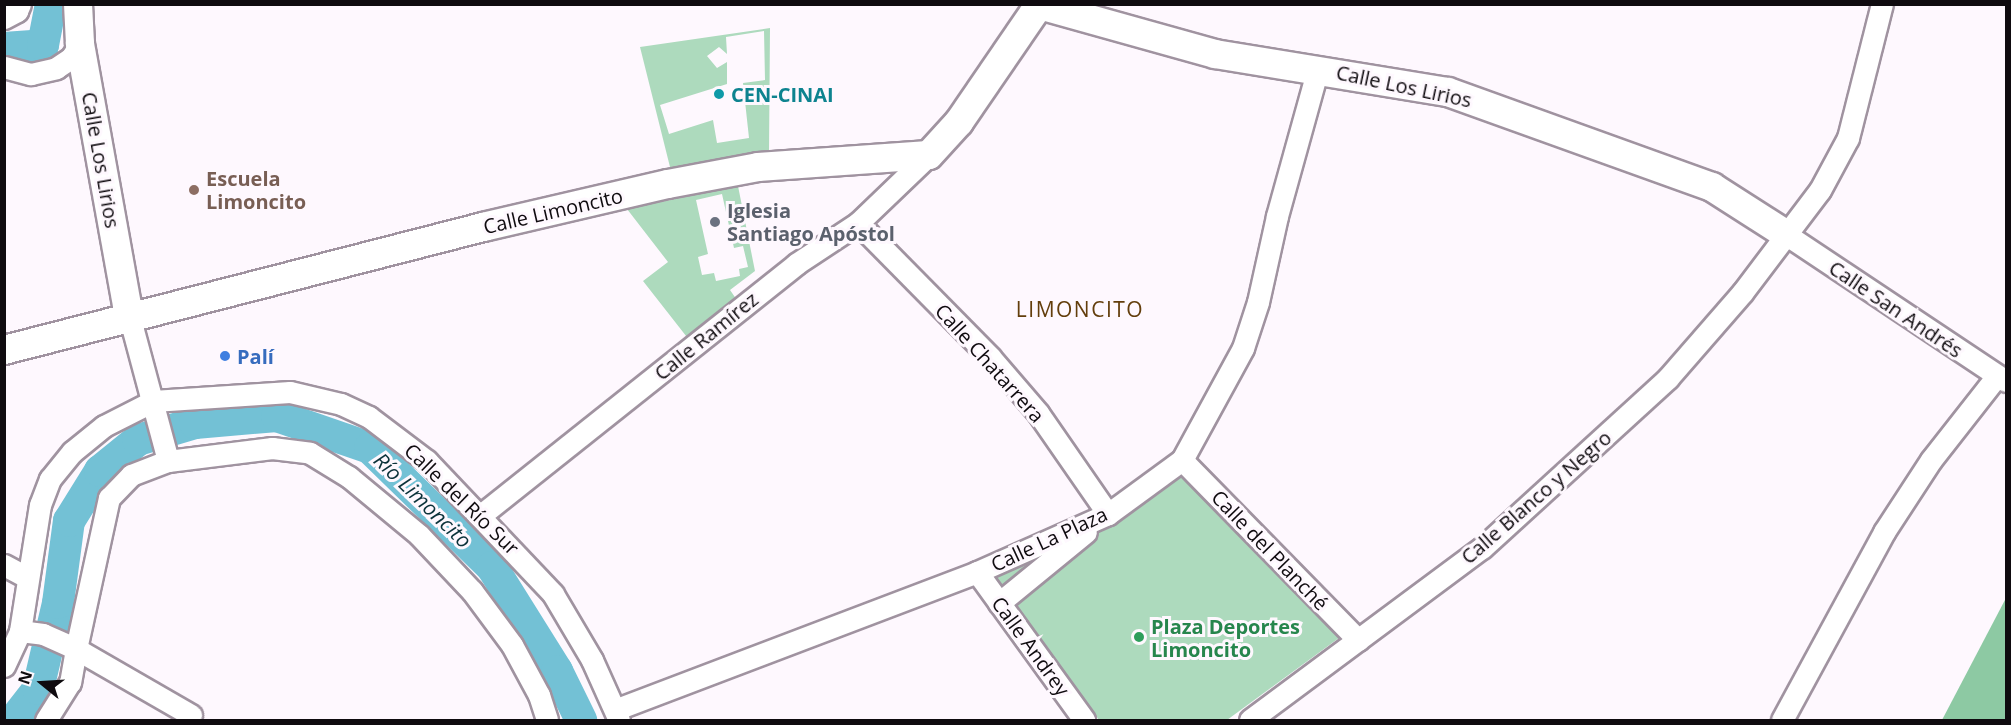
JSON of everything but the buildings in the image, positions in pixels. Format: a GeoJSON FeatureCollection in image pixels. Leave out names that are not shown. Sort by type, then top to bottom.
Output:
{"type":"FeatureCollection","features":[{"type":"Feature","properties":{"kind":"street"},"geometry":{"type":"LineString","coordinates":[[4,18],[20,4]]}},
{"type":"Feature","properties":{"kind":"street","name":"Calle Los Lirios"},"geometry":{"type":"LineString","coordinates":[[78,4],[80,44],[129,315]]}},
{"type":"Feature","properties":{"kind":"street","name":"Calle Blanco y Negro"},"geometry":{"type":"LineString","coordinates":[[1250,720],[1482,548],[1659,386],[1742,293],[1820,190],[1848,138],[1882,4]]}},
{"type":"Feature","properties":{"kind":"street"},"geometry":{"type":"LineString","coordinates":[[929,155],[959,122],[1038,5]]}},
{"type":"Feature","properties":{"kind":"street","name":"Calle Los Lirios"},"geometry":{"type":"LineString","coordinates":[[1038,5],[1215,54],[1318,68],[1448,92],[1564,131],[1712,187],[1787,234]]}},
{"type":"Feature","properties":{"kind":"street"},"geometry":{"type":"LineString","coordinates":[[4,67],[30,74],[56,68],[71,58],[80,44]]}},
{"type":"Feature","properties":{"kind":"street","name":"Calle La Plaza"},"geometry":{"type":"LineString","coordinates":[[618,715],[977,572],[1108,514],[1182,460],[1243,348],[1318,68]]}},
{"type":"Feature","properties":{"kind":"street","name":"Calle Ramírez"},"geometry":{"type":"LineString","coordinates":[[482,515],[796,264],[858,223],[929,155]]}},
{"type":"Feature","properties":{"kind":"street","name":"Calle Limoncito"},"geometry":{"type":"LineString","coordinates":[[4,350],[129,315],[173,309],[483,226],[668,184],[758,167],[929,155]]}},
{"type":"Feature","properties":{"kind":"street","name":"Calle Chatarrera"},"geometry":{"type":"LineString","coordinates":[[858,223],[990,357],[1038,413],[1108,514]]}},
{"type":"Feature","properties":{"kind":"street","name":"Calle San Andrés"},"geometry":{"type":"LineString","coordinates":[[1787,234],[2001,379]]}},
{"type":"Feature","properties":{"kind":"street"},"geometry":{"type":"LineString","coordinates":[[129,315],[167,458]]}},
{"type":"Feature","properties":{"kind":"street"},"geometry":{"type":"LineString","coordinates":[[1782,720],[1890,523],[1931,460],[2001,379]]}},
{"type":"Feature","properties":{"kind":"street","name":"Calle del Río Sur"},"geometry":{"type":"LineString","coordinates":[[4,666],[20,631],[40,505],[50,479],[72,452],[104,426],[155,410],[265,391],[290,392],[341,404],[369,417],[427,461],[482,515],[553,594],[618,715]]}},
{"type":"Feature","properties":{"kind":"street"},"geometry":{"type":"LineString","coordinates":[[46,720],[70,682],[70,646],[109,498],[131,475],[167,458],[272,448],[310,453],[349,477],[419,535],[472,591],[512,645],[540,695],[547,720]]}},
{"type":"Feature","properties":{"kind":"street","name":"Calle del Planché"},"geometry":{"type":"LineString","coordinates":[[1182,460],[1358,640]]}},
{"type":"Feature","properties":{"kind":"street"},"geometry":{"type":"LineString","coordinates":[[999,603],[1108,514]]}},
{"type":"Feature","properties":{"kind":"street"},"geometry":{"type":"LineString","coordinates":[[4,565],[28,578]]}},
{"type":"Feature","properties":{"kind":"street","name":"Calle Andrey"},"geometry":{"type":"LineString","coordinates":[[977,572],[1084,720]]}},
{"type":"Feature","properties":{"kind":"street"},"geometry":{"type":"LineString","coordinates":[[20,631],[43,634],[70,646],[191,715]]}},
{"type":"Feature","properties":{"kind":"green space"},"geometry":{"type":"Polygon","coordinates":[[[770,28],[769,154],[671,171],[640,47],[770,28]],[[764,31],[726,37],[727,54],[719,47],[707,56],[717,68],[727,62],[727,84],[660,105],[669,134],[713,120],[717,143],[749,138],[743,83],[765,80],[764,31]]]}},
{"type":"Feature","properties":{"kind":"green space"},"geometry":{"type":"Polygon","coordinates":[[[738,186],[755,271],[730,290],[739,303],[690,341],[643,281],[668,262],[627,209],[738,186]],[[722,194],[696,200],[708,254],[698,257],[702,275],[714,273],[716,281],[740,276],[739,269],[748,267],[743,246],[734,248],[722,194]]]}},
{"type":"Feature","properties":{"kind":"green space"},"geometry":{"type":"Polygon","coordinates":[[[1178,469],[1343,635],[1227,720],[1099,720],[1008,604],[1178,469]]]}},
{"type":"Feature","properties":{"kind":"green space"},"geometry":{"type":"Polygon","coordinates":[[[1081,530],[1001,595],[986,574],[1081,530]]]}},
{"type":"Feature","properties":{"kind":"green space"},"geometry":{"type":"Polygon","coordinates":[[[2006,598],[2006,720],[1942,720],[2006,598]]]}},
{"type":"Feature","properties":{"kind":"waterway","name":"Río Limoncito"},"geometry":{"type":"LineString","coordinates":[[4,48],[43,45],[51,4]]}},
{"type":"Feature","properties":{"kind":"waterway","name":"Río Limoncito"},"geometry":{"type":"LineString","coordinates":[[14,720],[38,689],[58,603],[69,521],[100,471],[138,440],[195,423],[277,416],[370,448],[492,567],[557,671],[581,720]]}},
{"type":"Feature","properties":{"kind":"place","name":"CEN-CINAI"},"geometry":{"type":"Point","coordinates":[719,94]}},
{"type":"Feature","properties":{"kind":"place","name":"Escuela Limoncito"},"geometry":{"type":"Point","coordinates":[194,190]}},
{"type":"Feature","properties":{"kind":"place","name":"Iglesia Santiago Apóstol"},"geometry":{"type":"Point","coordinates":[715,222]}},
{"type":"Feature","properties":{"kind":"place","name":"Palí"},"geometry":{"type":"Point","coordinates":[225,356]}},
{"type":"Feature","properties":{"kind":"place","name":"Plaza Deportes Limoncito"},"geometry":{"type":"Point","coordinates":[1139,637]}},
{"type":"Feature","properties":{"kind":"district","name":"LIMONCITO"},"geometry":{"type":"Point","coordinates":[1080,309]}}]}
